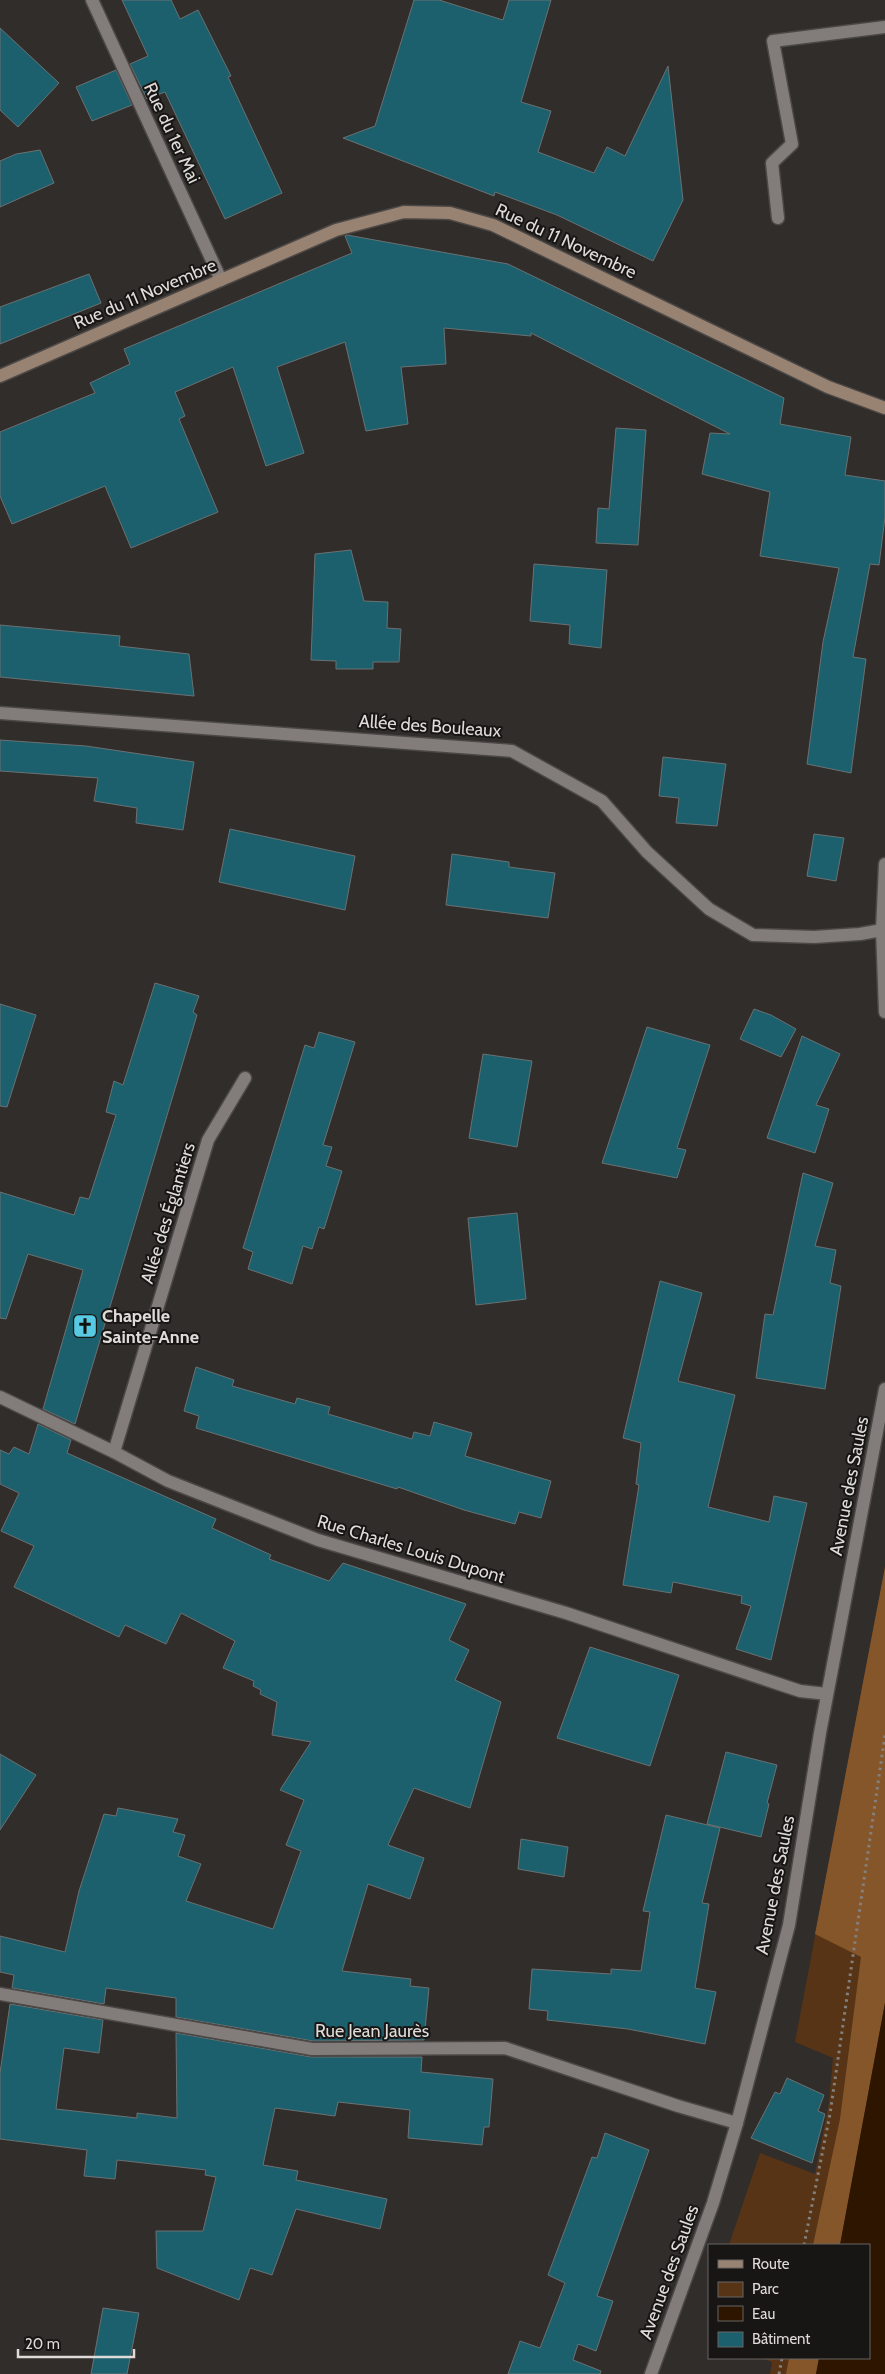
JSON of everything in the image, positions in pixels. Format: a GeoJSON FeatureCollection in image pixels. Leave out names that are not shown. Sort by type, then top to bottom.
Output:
{"type":"FeatureCollection","features":[{"type":"Feature","properties":{"kind":"main road","name":"Rue du 11 Novembre"},"geometry":{"type":"LineString","coordinates":[[0,376],[336,230],[404,212],[450,212],[494,224],[828,387],[885,408]]}},
{"type":"Feature","properties":{"kind":"street","name":"Rue du 1er Mai"},"geometry":{"type":"LineString","coordinates":[[92,0],[221,280]]}},
{"type":"Feature","properties":{"kind":"street"},"geometry":{"type":"LineString","coordinates":[[778,218],[772,163],[792,144],[773,41],[885,27]]}},
{"type":"Feature","properties":{"kind":"street","name":"Allée des Bouleaux"},"geometry":{"type":"LineString","coordinates":[[0,713],[512,751],[602,801],[647,852],[708,909],[753,935],[814,937],[860,934],[882,930]]}},
{"type":"Feature","properties":{"kind":"street"},"geometry":{"type":"LineString","coordinates":[[885,864],[882,930],[885,1012]]}},
{"type":"Feature","properties":{"kind":"street","name":"Allée des Églantiers"},"geometry":{"type":"LineString","coordinates":[[114,1452],[208,1140],[245,1078]]}},
{"type":"Feature","properties":{"kind":"street","name":"Avenue des Saules"},"geometry":{"type":"LineString","coordinates":[[651,2374],[713,2203],[737,2122],[789,1924],[827,1694],[885,1390]]}},
{"type":"Feature","properties":{"kind":"street","name":"Rue Charles Louis Dupont"},"geometry":{"type":"LineString","coordinates":[[0,1397],[114,1452],[168,1481],[318,1540],[566,1612],[800,1691],[827,1694]]}},
{"type":"Feature","properties":{"kind":"street","name":"Rue Jean Jaurès"},"geometry":{"type":"LineString","coordinates":[[0,1994],[312,2049],[505,2048],[678,2106],[737,2122]]}},
{"type":"Feature","properties":{"kind":"path"},"geometry":{"type":"LineString","coordinates":[[804,2244],[830,2114],[885,1735]]}},
{"type":"Feature","properties":{"kind":"path"},"geometry":{"type":"LineString","coordinates":[[779,2374],[782,2359]]}},
{"type":"Feature","properties":{"kind":"green space"},"geometry":{"type":"Polygon","coordinates":[[[885,1567],[885,2374],[770,2374],[772,2362],[764,2359],[870,2359],[870,2244],[729,2244],[760,2153],[815,2174],[829,2102],[833,2058],[795,2042],[885,1567]]]}},
{"type":"Feature","properties":{"kind":"shaded area"},"geometry":{"type":"Polygon","coordinates":[[[885,1567],[885,2003],[840,2244],[813,2244],[840,2119],[861,1957],[815,1934],[885,1567]]]}},
{"type":"Feature","properties":{"kind":"shaded area"},"geometry":{"type":"Polygon","coordinates":[[[789,2359],[819,2359],[816,2374],[786,2374],[789,2359]]]}},
{"type":"Feature","properties":{"kind":"water"},"geometry":{"type":"Polygon","coordinates":[[[885,2003],[885,2374],[816,2374],[819,2359],[870,2359],[870,2244],[840,2244],[885,2003]]]}},
{"type":"Feature","properties":{"kind":"building"},"geometry":{"type":"Polygon","coordinates":[[[122,0],[171,0],[180,19],[198,10],[231,76],[228,77],[282,193],[225,219],[165,92],[147,99],[130,64],[148,56],[122,0]]]}},
{"type":"Feature","properties":{"kind":"building"},"geometry":{"type":"Polygon","coordinates":[[[414,0],[439,0],[503,20],[509,0],[551,0],[521,102],[551,111],[538,152],[594,173],[607,147],[625,156],[668,66],[683,200],[653,261],[557,215],[495,192],[494,196],[343,138],[375,126],[414,0]]]}},
{"type":"Feature","properties":{"kind":"building"},"geometry":{"type":"Polygon","coordinates":[[[0,28],[59,83],[18,127],[0,110],[0,28]]]}},
{"type":"Feature","properties":{"kind":"building"},"geometry":{"type":"Polygon","coordinates":[[[116,70],[132,105],[92,121],[76,87],[116,70]]]}},
{"type":"Feature","properties":{"kind":"building"},"geometry":{"type":"Polygon","coordinates":[[[40,150],[54,183],[0,207],[0,161],[16,154],[40,150]]]}},
{"type":"Feature","properties":{"kind":"building"},"geometry":{"type":"Polygon","coordinates":[[[345,236],[508,264],[784,398],[780,424],[851,437],[845,475],[885,481],[885,517],[879,565],[870,564],[853,657],[866,659],[851,773],[807,764],[823,642],[839,568],[760,556],[770,492],[702,474],[710,433],[730,434],[531,333],[531,336],[444,328],[446,364],[401,367],[408,424],[366,431],[345,342],[277,367],[304,453],[266,466],[233,367],[175,392],[185,416],[179,419],[218,512],[131,548],[105,486],[12,524],[0,496],[0,432],[95,393],[90,383],[130,364],[124,349],[352,253],[345,236]]]}},
{"type":"Feature","properties":{"kind":"building"},"geometry":{"type":"Polygon","coordinates":[[[89,274],[101,303],[0,344],[0,307],[89,274]]]}},
{"type":"Feature","properties":{"kind":"building"},"geometry":{"type":"Polygon","coordinates":[[[616,428],[646,430],[638,545],[596,543],[598,508],[609,509],[616,428]]]}},
{"type":"Feature","properties":{"kind":"building"},"geometry":{"type":"Polygon","coordinates":[[[351,550],[364,601],[388,602],[387,628],[401,629],[399,662],[373,662],[373,669],[336,669],[336,661],[311,660],[315,554],[351,550]]]}},
{"type":"Feature","properties":{"kind":"building"},"geometry":{"type":"Polygon","coordinates":[[[534,564],[607,570],[601,648],[569,644],[570,625],[530,621],[534,564]]]}},
{"type":"Feature","properties":{"kind":"building"},"geometry":{"type":"Polygon","coordinates":[[[0,625],[120,636],[119,646],[189,654],[194,696],[0,677],[0,625]]]}},
{"type":"Feature","properties":{"kind":"building"},"geometry":{"type":"Polygon","coordinates":[[[0,740],[86,746],[194,762],[183,830],[136,823],[137,808],[94,801],[98,778],[0,771],[0,740]]]}},
{"type":"Feature","properties":{"kind":"building"},"geometry":{"type":"Polygon","coordinates":[[[663,757],[726,764],[717,826],[676,823],[679,798],[659,796],[663,757]]]}},
{"type":"Feature","properties":{"kind":"building"},"geometry":{"type":"Polygon","coordinates":[[[230,829],[355,856],[345,910],[219,882],[230,829]]]}},
{"type":"Feature","properties":{"kind":"building"},"geometry":{"type":"Polygon","coordinates":[[[814,834],[844,838],[836,881],[807,876],[814,834]]]}},
{"type":"Feature","properties":{"kind":"building"},"geometry":{"type":"Polygon","coordinates":[[[452,854],[509,862],[509,867],[555,873],[548,918],[446,905],[452,854]]]}},
{"type":"Feature","properties":{"kind":"building"},"geometry":{"type":"Polygon","coordinates":[[[155,983],[199,996],[193,1012],[197,1015],[75,1424],[43,1409],[83,1270],[28,1254],[6,1319],[0,1318],[0,1192],[74,1215],[80,1197],[89,1199],[116,1115],[106,1112],[114,1081],[123,1085],[155,983]]]}},
{"type":"Feature","properties":{"kind":"building"},"geometry":{"type":"Polygon","coordinates":[[[0,1004],[36,1015],[7,1107],[0,1106],[0,1004]]]}},
{"type":"Feature","properties":{"kind":"building"},"geometry":{"type":"Polygon","coordinates":[[[754,1009],[771,1015],[796,1029],[781,1057],[740,1039],[754,1009]]]}},
{"type":"Feature","properties":{"kind":"building"},"geometry":{"type":"Polygon","coordinates":[[[647,1027],[710,1045],[677,1148],[686,1150],[677,1178],[602,1163],[647,1027]]]}},
{"type":"Feature","properties":{"kind":"building"},"geometry":{"type":"Polygon","coordinates":[[[319,1032],[355,1042],[323,1145],[332,1147],[326,1166],[342,1171],[324,1229],[319,1227],[312,1249],[303,1246],[292,1284],[248,1269],[253,1252],[243,1248],[305,1045],[314,1048],[319,1032]]]}},
{"type":"Feature","properties":{"kind":"building"},"geometry":{"type":"Polygon","coordinates":[[[802,1036],[840,1054],[816,1105],[829,1109],[815,1153],[767,1138],[802,1036]]]}},
{"type":"Feature","properties":{"kind":"building"},"geometry":{"type":"Polygon","coordinates":[[[483,1054],[532,1061],[517,1147],[469,1138],[483,1054]]]}},
{"type":"Feature","properties":{"kind":"building"},"geometry":{"type":"Polygon","coordinates":[[[803,1173],[833,1183],[815,1246],[836,1250],[830,1283],[841,1286],[825,1389],[756,1378],[765,1314],[773,1315],[803,1173]]]}},
{"type":"Feature","properties":{"kind":"building"},"geometry":{"type":"Polygon","coordinates":[[[517,1213],[526,1299],[476,1305],[468,1218],[517,1213]]]}},
{"type":"Feature","properties":{"kind":"building"},"geometry":{"type":"Polygon","coordinates":[[[660,1281],[702,1293],[678,1381],[735,1395],[708,1507],[769,1522],[774,1496],[807,1503],[771,1660],[736,1649],[751,1606],[741,1603],[742,1596],[673,1582],[671,1593],[623,1585],[639,1485],[636,1484],[641,1443],[623,1438],[660,1281]]]}},
{"type":"Feature","properties":{"kind":"building"},"geometry":{"type":"Polygon","coordinates":[[[196,1367],[234,1380],[232,1386],[295,1404],[297,1398],[330,1407],[328,1414],[412,1439],[414,1432],[430,1436],[434,1422],[472,1433],[465,1456],[551,1481],[541,1518],[519,1512],[515,1524],[464,1510],[398,1487],[397,1489],[196,1428],[199,1416],[184,1411],[196,1367]]]}},
{"type":"Feature","properties":{"kind":"building"},"geometry":{"type":"Polygon","coordinates":[[[38,1424],[71,1440],[67,1453],[216,1519],[212,1528],[271,1555],[269,1559],[329,1581],[343,1563],[466,1604],[449,1640],[469,1650],[455,1680],[501,1702],[470,1808],[414,1788],[388,1845],[424,1858],[410,1899],[368,1884],[342,1971],[411,1979],[410,1986],[429,1988],[424,2040],[313,2041],[176,2017],[176,1998],[106,1988],[104,2004],[12,1988],[14,1975],[0,1972],[0,1936],[65,1952],[79,1891],[104,1814],[116,1816],[118,1808],[178,1819],[173,1832],[185,1835],[178,1856],[201,1864],[186,1901],[273,1929],[301,1851],[286,1845],[304,1800],[280,1790],[311,1742],[272,1735],[277,1702],[260,1694],[261,1690],[253,1686],[254,1681],[223,1668],[235,1641],[181,1613],[166,1644],[125,1625],[119,1637],[14,1587],[34,1546],[1,1531],[19,1493],[0,1484],[0,1450],[9,1454],[14,1447],[29,1454],[38,1424]]]}},
{"type":"Feature","properties":{"kind":"building"},"geometry":{"type":"Polygon","coordinates":[[[590,1647],[679,1675],[650,1766],[557,1738],[590,1647]]]}},
{"type":"Feature","properties":{"kind":"building"},"geometry":{"type":"Polygon","coordinates":[[[726,1752],[777,1765],[767,1803],[769,1804],[761,1837],[707,1824],[726,1752]]]}},
{"type":"Feature","properties":{"kind":"building"},"geometry":{"type":"Polygon","coordinates":[[[0,1754],[36,1775],[0,1830],[0,1754]]]}},
{"type":"Feature","properties":{"kind":"building"},"geometry":{"type":"Polygon","coordinates":[[[666,1815],[720,1828],[702,1903],[709,1904],[695,1988],[716,1992],[705,2044],[628,2029],[547,2020],[548,2011],[529,2009],[532,1969],[611,1974],[611,1969],[641,1971],[650,1912],[643,1911],[666,1815]]]}},
{"type":"Feature","properties":{"kind":"building"},"geometry":{"type":"Polygon","coordinates":[[[521,1839],[568,1847],[564,1877],[518,1869],[521,1839]]]}},
{"type":"Feature","properties":{"kind":"building"},"geometry":{"type":"Polygon","coordinates":[[[10,2004],[103,2020],[99,2053],[64,2048],[56,2109],[137,2118],[137,2113],[177,2118],[176,2033],[311,2057],[422,2057],[421,2072],[493,2079],[489,2127],[484,2127],[482,2145],[408,2138],[410,2110],[338,2102],[335,2116],[275,2108],[263,2165],[298,2171],[296,2180],[387,2199],[380,2229],[296,2209],[272,2275],[250,2268],[239,2300],[157,2268],[156,2231],[203,2231],[216,2177],[205,2175],[206,2170],[117,2160],[115,2179],[84,2176],[87,2150],[0,2139],[0,2073],[10,2004]]]}},
{"type":"Feature","properties":{"kind":"building"},"geometry":{"type":"Polygon","coordinates":[[[787,2078],[824,2095],[818,2111],[825,2114],[812,2163],[751,2138],[775,2092],[780,2094],[787,2078]]]}},
{"type":"Feature","properties":{"kind":"building"},"geometry":{"type":"Polygon","coordinates":[[[605,2133],[649,2150],[597,2296],[613,2301],[596,2351],[578,2344],[573,2360],[601,2371],[600,2374],[508,2374],[520,2341],[540,2348],[565,2283],[548,2275],[592,2157],[597,2158],[605,2133]]]}},
{"type":"Feature","properties":{"kind":"building"},"geometry":{"type":"Polygon","coordinates":[[[103,2308],[139,2313],[127,2374],[91,2374],[103,2308]]]}},
{"type":"Feature","properties":{"kind":"place","name":"Chapelle Sainte-Anne"},"geometry":{"type":"Point","coordinates":[85,1326]}}]}
